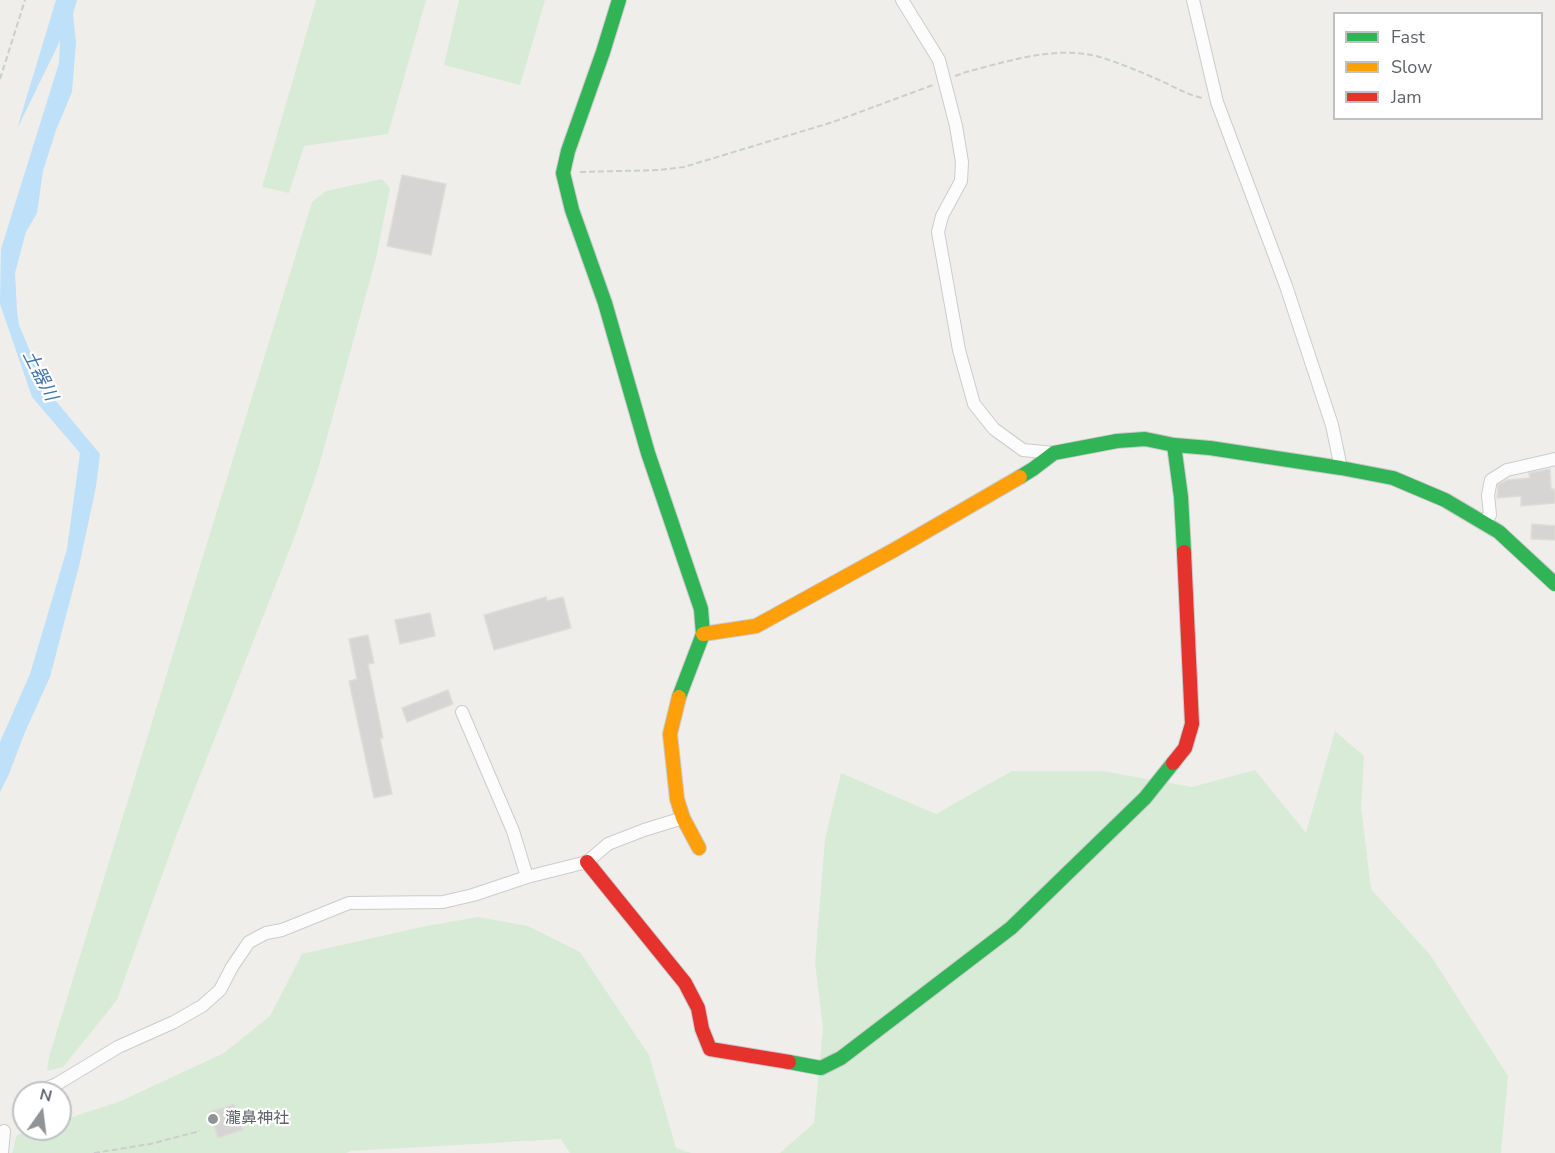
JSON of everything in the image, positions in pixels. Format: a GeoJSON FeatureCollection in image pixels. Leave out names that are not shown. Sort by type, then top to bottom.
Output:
{"type":"FeatureCollection","features":[{"type":"Feature","properties":{"kind":"street"},"geometry":{"type":"LineString","coordinates":[[619,0],[568,151],[563,173],[572,210],[605,303],[648,453],[701,609],[703,634],[679,695],[670,734],[677,799],[683,818],[699,848]]}},
{"type":"Feature","properties":{"kind":"street"},"geometry":{"type":"LineString","coordinates":[[902,0],[939,60],[957,126],[962,162],[961,182],[942,216],[938,232],[959,350],[974,404],[994,429],[1023,450],[1054,453],[1117,441],[1145,439],[1341,468],[1393,478],[1444,500],[1499,532],[1555,584]]}},
{"type":"Feature","properties":{"kind":"street"},"geometry":{"type":"LineString","coordinates":[[1193,0],[1217,102],[1286,286],[1332,426],[1341,468]]}},
{"type":"Feature","properties":{"kind":"street"},"geometry":{"type":"LineString","coordinates":[[587,862],[685,983],[698,1008],[702,1029],[710,1049],[821,1068],[841,1058],[1011,928],[1145,798],[1185,748],[1192,724],[1181,497],[1174,445]]}},
{"type":"Feature","properties":{"kind":"street"},"geometry":{"type":"LineString","coordinates":[[703,634],[756,626],[1013,481],[1054,453]]}},
{"type":"Feature","properties":{"kind":"street"},"geometry":{"type":"LineString","coordinates":[[1483,523],[1490,514],[1488,495],[1491,480],[1507,470],[1555,459]]}},
{"type":"Feature","properties":{"kind":"street"},"geometry":{"type":"LineString","coordinates":[[462,711],[513,831],[527,877]]}},
{"type":"Feature","properties":{"kind":"street"},"geometry":{"type":"LineString","coordinates":[[62,1081],[118,1047],[174,1022],[202,1006],[220,990],[249,942],[266,933],[282,930],[349,903],[443,902],[473,896],[527,877],[587,862],[608,844],[683,818]]}},
{"type":"Feature","properties":{"kind":"street"},"geometry":{"type":"LineString","coordinates":[[3,1153],[4,1131]]}},
{"type":"Feature","properties":{"kind":"path"},"geometry":{"type":"LineString","coordinates":[[0,79],[25,0]]}},
{"type":"Feature","properties":{"kind":"path"},"geometry":{"type":"LineString","coordinates":[[950,78],[966,72],[1044,54],[1073,53],[1101,57],[1160,80],[1188,95],[1217,102]]}},
{"type":"Feature","properties":{"kind":"path"},"geometry":{"type":"LineString","coordinates":[[563,173],[684,167],[833,123],[942,82]]}},
{"type":"Feature","properties":{"kind":"path"},"geometry":{"type":"LineString","coordinates":[[94,1153],[150,1144],[200,1131]]}},
{"type":"Feature","properties":{"kind":"green space"},"geometry":{"type":"Polygon","coordinates":[[[316,0],[426,0],[388,134],[304,146],[289,193],[262,187],[316,0]]]}},
{"type":"Feature","properties":{"kind":"green space"},"geometry":{"type":"Polygon","coordinates":[[[459,0],[545,0],[520,85],[444,65],[459,0]]]}},
{"type":"Feature","properties":{"kind":"green space"},"geometry":{"type":"Polygon","coordinates":[[[382,179],[390,188],[376,258],[319,466],[295,536],[178,831],[117,1000],[63,1067],[47,1071],[49,1057],[312,202],[326,191],[382,179]]]}},
{"type":"Feature","properties":{"kind":"green space"},"geometry":{"type":"Polygon","coordinates":[[[1335,731],[1364,756],[1361,807],[1371,889],[1431,956],[1508,1076],[1501,1153],[780,1153],[814,1123],[823,1028],[815,963],[825,839],[841,773],[936,814],[1012,771],[1102,771],[1192,787],[1255,770],[1306,833],[1335,731]]]}},
{"type":"Feature","properties":{"kind":"green space"},"geometry":{"type":"Polygon","coordinates":[[[478,917],[528,926],[580,952],[649,1055],[676,1148],[691,1153],[570,1153],[561,1139],[346,1153],[12,1153],[15,1141],[72,1141],[72,1117],[121,1101],[224,1053],[270,1016],[302,954],[421,927],[478,917]]]}},
{"type":"Feature","properties":{"kind":"water","name":"土器川"},"geometry":{"type":"Polygon","coordinates":[[[56,0],[77,0],[73,14],[76,42],[72,92],[56,130],[43,171],[37,213],[26,232],[15,273],[17,311],[19,325],[46,389],[100,454],[96,487],[79,566],[50,677],[0,792],[0,742],[30,674],[67,549],[80,453],[32,397],[0,304],[1,249],[59,63],[60,41],[17,129],[56,0]]]}},
{"type":"Feature","properties":{"kind":"building"},"geometry":{"type":"Polygon","coordinates":[[[402,175],[446,184],[431,255],[387,246],[402,175]]]}},
{"type":"Feature","properties":{"kind":"building"},"geometry":{"type":"Polygon","coordinates":[[[1550,469],[1551,489],[1555,489],[1555,503],[1521,506],[1521,496],[1497,498],[1498,485],[1507,480],[1530,478],[1529,473],[1550,469]]]}},
{"type":"Feature","properties":{"kind":"building"},"geometry":{"type":"Polygon","coordinates":[[[1532,524],[1555,526],[1555,540],[1531,539],[1532,524]]]}},
{"type":"Feature","properties":{"kind":"building"},"geometry":{"type":"Polygon","coordinates":[[[546,597],[547,601],[563,597],[571,628],[494,650],[484,615],[546,597]]]}},
{"type":"Feature","properties":{"kind":"building"},"geometry":{"type":"Polygon","coordinates":[[[430,613],[435,636],[400,644],[395,620],[430,613]]]}},
{"type":"Feature","properties":{"kind":"building"},"geometry":{"type":"Polygon","coordinates":[[[368,635],[374,663],[368,664],[392,794],[374,798],[349,681],[357,679],[349,639],[368,635]]]}},
{"type":"Feature","properties":{"kind":"building"},"geometry":{"type":"Polygon","coordinates":[[[448,690],[453,704],[407,722],[402,708],[448,690]]]}},
{"type":"Feature","properties":{"kind":"building"},"geometry":{"type":"Polygon","coordinates":[[[234,1104],[243,1130],[218,1138],[209,1112],[234,1104]]]}},
{"type":"Feature","properties":{"kind":"traffic: fast"},"geometry":{"type":"LineString","coordinates":[[619,0],[568,151],[563,173],[572,210],[605,303],[648,453],[701,609],[703,634],[679,697]]}},
{"type":"Feature","properties":{"kind":"traffic: fast"},"geometry":{"type":"LineString","coordinates":[[1020,477],[1054,453],[1117,441],[1145,439],[1341,468],[1393,478],[1445,500],[1499,532],[1555,584]]}},
{"type":"Feature","properties":{"kind":"traffic: fast"},"geometry":{"type":"LineString","coordinates":[[1174,445],[1181,497],[1184,552]]}},
{"type":"Feature","properties":{"kind":"traffic: fast"},"geometry":{"type":"LineString","coordinates":[[789,1062],[821,1068],[841,1058],[1011,928],[1145,798],[1173,763]]}},
{"type":"Feature","properties":{"kind":"traffic: slow"},"geometry":{"type":"LineString","coordinates":[[703,634],[756,626],[1020,477]]}},
{"type":"Feature","properties":{"kind":"traffic: slow"},"geometry":{"type":"LineString","coordinates":[[679,697],[670,734],[677,799],[683,818],[699,848]]}},
{"type":"Feature","properties":{"kind":"traffic: jam"},"geometry":{"type":"LineString","coordinates":[[1173,763],[1185,748],[1192,724],[1184,552]]}},
{"type":"Feature","properties":{"kind":"traffic: jam"},"geometry":{"type":"LineString","coordinates":[[587,862],[685,983],[698,1008],[702,1029],[710,1049],[789,1062]]}},
{"type":"Feature","properties":{"kind":"place","name":"瀧鼻神社"},"geometry":{"type":"Point","coordinates":[213,1119]}}]}
